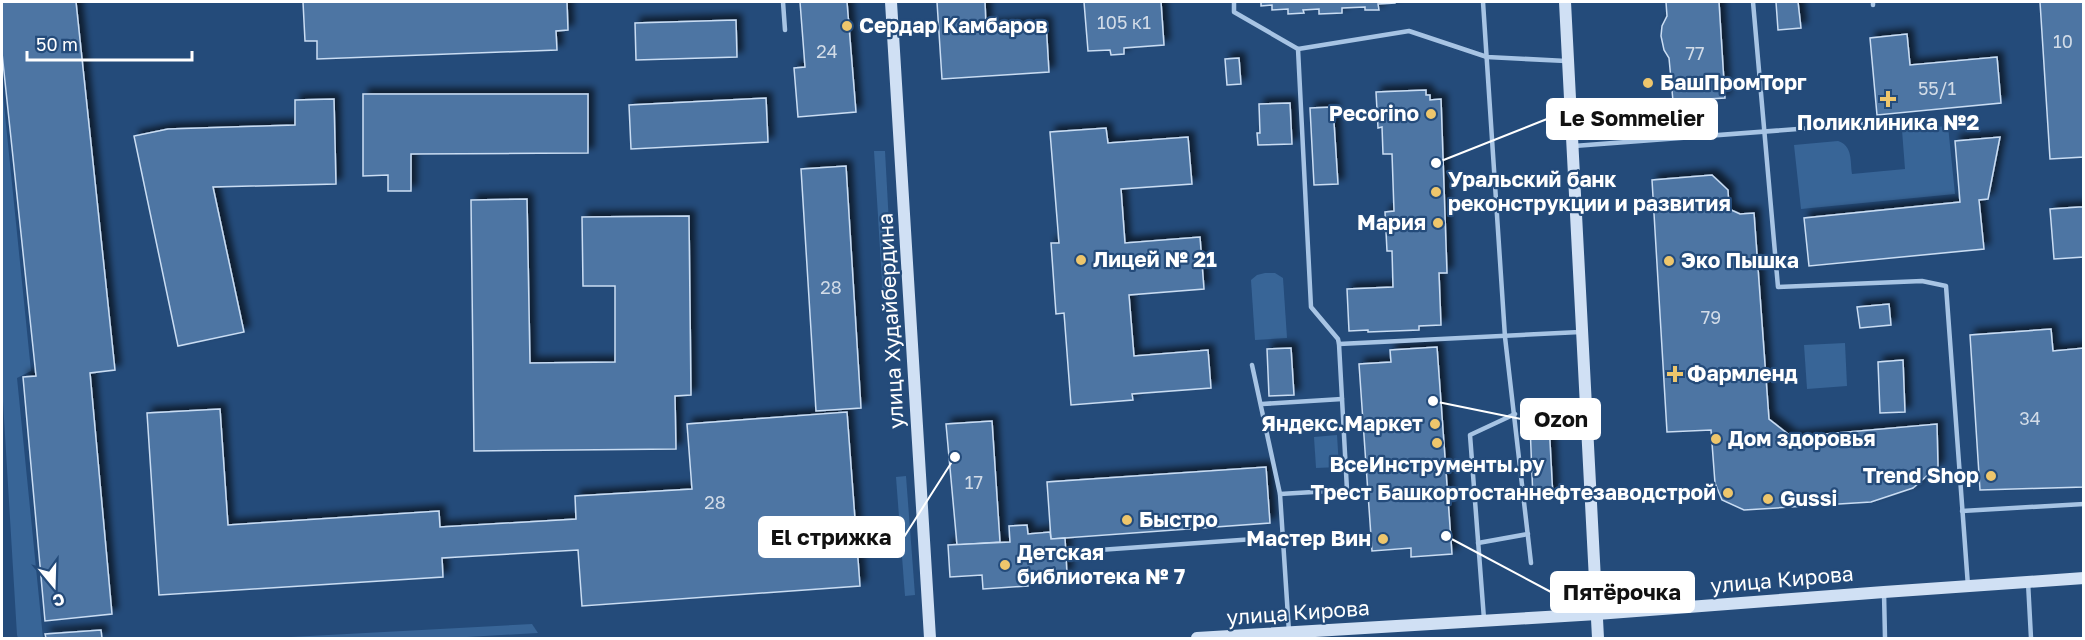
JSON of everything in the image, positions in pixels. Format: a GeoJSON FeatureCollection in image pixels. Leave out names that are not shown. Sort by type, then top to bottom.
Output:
{"type":"FeatureCollection","features":[{"type":"Feature","properties":{"kind":"main road","name":"улица Худайбердина"},"geometry":{"type":"LineString","coordinates":[[891,2],[930,639]]}},
{"type":"Feature","properties":{"kind":"main road"},"geometry":{"type":"LineString","coordinates":[[1565,2],[1598,639]]}},
{"type":"Feature","properties":{"kind":"main road","name":"улица Кирова"},"geometry":{"type":"LineString","coordinates":[[1197,639],[1289,633],[1353,634],[1484,621],[2084,578]]}},
{"type":"Feature","properties":{"kind":"lane"},"geometry":{"type":"LineString","coordinates":[[783,2],[785,30]]}},
{"type":"Feature","properties":{"kind":"lane"},"geometry":{"type":"LineString","coordinates":[[1233,2],[1234,12],[1298,49],[1409,31],[1487,57],[1568,61]]}},
{"type":"Feature","properties":{"kind":"lane"},"geometry":{"type":"LineString","coordinates":[[1483,2],[1505,337],[1531,563]]}},
{"type":"Feature","properties":{"kind":"lane"},"geometry":{"type":"LineString","coordinates":[[1753,2],[1779,287],[1922,280],[1946,286],[1968,586]]}},
{"type":"Feature","properties":{"kind":"lane"},"geometry":{"type":"LineString","coordinates":[[1280,494],[1347,489],[1339,344],[1338,339],[1311,307],[1298,49]]}},
{"type":"Feature","properties":{"kind":"lane"},"geometry":{"type":"LineString","coordinates":[[1573,146],[1864,124]]}},
{"type":"Feature","properties":{"kind":"lane"},"geometry":{"type":"LineString","coordinates":[[1339,344],[1505,337],[1582,331]]}},
{"type":"Feature","properties":{"kind":"lane"},"geometry":{"type":"LineString","coordinates":[[1252,365],[1280,494],[1289,633]]}},
{"type":"Feature","properties":{"kind":"lane"},"geometry":{"type":"LineString","coordinates":[[1262,404],[1342,399]]}},
{"type":"Feature","properties":{"kind":"lane"},"geometry":{"type":"LineString","coordinates":[[1484,621],[1470,435],[1515,414]]}},
{"type":"Feature","properties":{"kind":"lane"},"geometry":{"type":"LineString","coordinates":[[1962,511],[2084,504]]}},
{"type":"Feature","properties":{"kind":"lane"},"geometry":{"type":"LineString","coordinates":[[1478,543],[1528,534]]}},
{"type":"Feature","properties":{"kind":"lane"},"geometry":{"type":"LineString","coordinates":[[1085,551],[1284,537]]}},
{"type":"Feature","properties":{"kind":"lane"},"geometry":{"type":"LineString","coordinates":[[2028,582],[2031,639]]}},
{"type":"Feature","properties":{"kind":"lane"},"geometry":{"type":"LineString","coordinates":[[1884,591],[1886,639]]}},
{"type":"Feature","properties":{"kind":"shaded area"},"geometry":{"type":"Polygon","coordinates":[[[2,85],[31,371],[17,378],[43,638],[18,638],[17,635],[2,385],[2,85]]]}},
{"type":"Feature","properties":{"kind":"shaded area"},"geometry":{"type":"Polygon","coordinates":[[[1948,126],[1955,194],[1801,209],[1794,145],[1838,141],[1843,143],[1850,154],[1852,174],[1905,169],[1902,130],[1948,126]]]}},
{"type":"Feature","properties":{"kind":"shaded area"},"geometry":{"type":"Polygon","coordinates":[[[874,151],[885,151],[893,297],[883,298],[874,151]]]}},
{"type":"Feature","properties":{"kind":"shaded area"},"geometry":{"type":"Polygon","coordinates":[[[1265,273],[1275,273],[1283,278],[1287,338],[1255,340],[1251,280],[1265,273]]]}},
{"type":"Feature","properties":{"kind":"shaded area"},"geometry":{"type":"Polygon","coordinates":[[[1845,343],[1847,386],[1807,389],[1804,345],[1845,343]]]}},
{"type":"Feature","properties":{"kind":"shaded area"},"geometry":{"type":"Polygon","coordinates":[[[1337,435],[1339,467],[1316,468],[1314,437],[1337,435]]]}},
{"type":"Feature","properties":{"kind":"shaded area"},"geometry":{"type":"Polygon","coordinates":[[[906,476],[915,595],[905,596],[896,477],[906,476]]]}},
{"type":"Feature","properties":{"kind":"shaded area"},"geometry":{"type":"Polygon","coordinates":[[[532,624],[538,633],[450,638],[272,638],[532,624]]]}},
{"type":"Feature","properties":{"kind":"building"},"geometry":{"type":"Polygon","coordinates":[[[2,2],[76,2],[115,370],[90,373],[112,614],[45,621],[23,377],[36,376],[2,53],[2,2]]]}},
{"type":"Feature","properties":{"kind":"building"},"geometry":{"type":"Polygon","coordinates":[[[303,2],[567,2],[568,30],[556,31],[557,50],[317,59],[317,41],[305,41],[303,2]]]}},
{"type":"Feature","properties":{"kind":"building"},"geometry":{"type":"Polygon","coordinates":[[[800,2],[847,2],[856,112],[798,117],[794,68],[805,67],[800,2]]]}},
{"type":"Feature","properties":{"kind":"building"},"geometry":{"type":"Polygon","coordinates":[[[937,2],[985,2],[986,26],[1046,22],[1049,72],[942,79],[937,2]]]}},
{"type":"Feature","properties":{"kind":"building"},"geometry":{"type":"Polygon","coordinates":[[[1084,2],[1161,2],[1164,45],[1124,48],[1124,54],[1111,55],[1110,50],[1088,51],[1084,2]]]}},
{"type":"Feature","properties":{"kind":"building"},"geometry":{"type":"Polygon","coordinates":[[[1261,2],[1395,3],[1378,4],[1379,10],[1365,10],[1365,7],[1342,8],[1342,13],[1319,14],[1319,9],[1288,14],[1288,9],[1272,10],[1272,5],[1261,6],[1261,2]]]}},
{"type":"Feature","properties":{"kind":"building"},"geometry":{"type":"Polygon","coordinates":[[[1666,2],[1719,2],[1725,98],[1673,101],[1669,58],[1664,50],[1661,36],[1662,26],[1667,16],[1666,2]]]}},
{"type":"Feature","properties":{"kind":"building"},"geometry":{"type":"Polygon","coordinates":[[[1776,2],[1798,2],[1801,28],[1778,30],[1776,2]]]}},
{"type":"Feature","properties":{"kind":"building"},"geometry":{"type":"Polygon","coordinates":[[[2040,2],[2084,2],[2084,157],[2050,159],[2040,2]]]}},
{"type":"Feature","properties":{"kind":"building"},"geometry":{"type":"Polygon","coordinates":[[[736,20],[737,57],[636,60],[635,23],[736,20]]]}},
{"type":"Feature","properties":{"kind":"building"},"geometry":{"type":"Polygon","coordinates":[[[1907,34],[1910,65],[1997,57],[2001,103],[1877,115],[1870,38],[1907,34]]]}},
{"type":"Feature","properties":{"kind":"building"},"geometry":{"type":"Polygon","coordinates":[[[1239,58],[1241,84],[1227,85],[1225,59],[1239,58]]]}},
{"type":"Feature","properties":{"kind":"building"},"geometry":{"type":"Polygon","coordinates":[[[1426,90],[1426,95],[1430,95],[1430,100],[1441,99],[1447,273],[1439,273],[1441,325],[1419,326],[1419,330],[1349,331],[1347,289],[1393,287],[1392,251],[1387,251],[1385,212],[1394,211],[1392,154],[1383,154],[1382,127],[1378,128],[1376,92],[1426,90]]]}},
{"type":"Feature","properties":{"kind":"building"},"geometry":{"type":"Polygon","coordinates":[[[363,94],[588,94],[588,153],[411,154],[411,191],[388,191],[388,175],[363,176],[363,94]]]}},
{"type":"Feature","properties":{"kind":"building"},"geometry":{"type":"Polygon","coordinates":[[[766,98],[768,142],[631,149],[629,105],[766,98]]]}},
{"type":"Feature","properties":{"kind":"building"},"geometry":{"type":"Polygon","coordinates":[[[334,99],[336,184],[213,187],[244,332],[178,346],[134,136],[168,129],[295,125],[295,100],[334,99]]]}},
{"type":"Feature","properties":{"kind":"building"},"geometry":{"type":"Polygon","coordinates":[[[1290,103],[1292,144],[1258,145],[1259,104],[1290,103]]]}},
{"type":"Feature","properties":{"kind":"building"},"geometry":{"type":"Polygon","coordinates":[[[1333,107],[1338,184],[1314,185],[1310,108],[1333,107]]]}},
{"type":"Feature","properties":{"kind":"building"},"geometry":{"type":"Polygon","coordinates":[[[1106,128],[1108,143],[1188,137],[1192,184],[1121,189],[1125,243],[1200,237],[1204,289],[1129,295],[1134,356],[1208,350],[1211,388],[1132,394],[1133,400],[1071,405],[1064,313],[1056,314],[1051,243],[1059,243],[1050,132],[1106,128]]]}},
{"type":"Feature","properties":{"kind":"building"},"geometry":{"type":"Polygon","coordinates":[[[2000,137],[1988,199],[1979,200],[1984,249],[1809,266],[1804,218],[1960,202],[1955,141],[2000,137]]]}},
{"type":"Feature","properties":{"kind":"building"},"geometry":{"type":"Polygon","coordinates":[[[846,166],[861,408],[816,411],[801,169],[846,166]]]}},
{"type":"Feature","properties":{"kind":"building"},"geometry":{"type":"Polygon","coordinates":[[[1712,175],[1728,190],[1729,209],[1740,214],[1754,213],[1769,419],[1792,437],[1937,424],[1938,466],[1913,488],[1871,502],[1744,510],[1722,500],[1715,483],[1711,430],[1667,432],[1652,180],[1712,175]]]}},
{"type":"Feature","properties":{"kind":"building"},"geometry":{"type":"Polygon","coordinates":[[[527,199],[530,363],[615,362],[615,286],[583,286],[582,217],[689,216],[691,395],[675,396],[676,449],[474,451],[471,200],[527,199]]]}},
{"type":"Feature","properties":{"kind":"building"},"geometry":{"type":"Polygon","coordinates":[[[2084,207],[2084,257],[2054,259],[2050,209],[2084,207]]]}},
{"type":"Feature","properties":{"kind":"building"},"geometry":{"type":"Polygon","coordinates":[[[1889,304],[1891,325],[1860,328],[1857,307],[1889,304]]]}},
{"type":"Feature","properties":{"kind":"building"},"geometry":{"type":"Polygon","coordinates":[[[2051,329],[2053,351],[2084,348],[2084,487],[1980,490],[1970,335],[2051,329]]]}},
{"type":"Feature","properties":{"kind":"building"},"geometry":{"type":"Polygon","coordinates":[[[1437,347],[1452,554],[1411,557],[1411,548],[1372,551],[1359,364],[1391,362],[1390,350],[1437,347]]]}},
{"type":"Feature","properties":{"kind":"building"},"geometry":{"type":"Polygon","coordinates":[[[1291,348],[1294,395],[1269,396],[1267,349],[1291,348]]]}},
{"type":"Feature","properties":{"kind":"building"},"geometry":{"type":"Polygon","coordinates":[[[1903,360],[1905,412],[1880,413],[1878,362],[1903,360]]]}},
{"type":"Feature","properties":{"kind":"building"},"geometry":{"type":"Polygon","coordinates":[[[220,409],[228,525],[439,511],[440,527],[576,519],[575,496],[692,489],[687,424],[847,412],[860,586],[582,606],[578,550],[442,558],[443,577],[159,595],[147,413],[220,409]]]}},
{"type":"Feature","properties":{"kind":"building"},"geometry":{"type":"Polygon","coordinates":[[[992,421],[1000,542],[957,545],[946,424],[992,421]]]}},
{"type":"Feature","properties":{"kind":"building"},"geometry":{"type":"Polygon","coordinates":[[[1549,423],[1553,498],[1533,499],[1530,425],[1549,423]]]}},
{"type":"Feature","properties":{"kind":"building"},"geometry":{"type":"Polygon","coordinates":[[[1266,467],[1270,523],[1051,539],[1047,482],[1266,467]]]}},
{"type":"Feature","properties":{"kind":"building"},"geometry":{"type":"Polygon","coordinates":[[[1027,525],[1028,534],[1050,532],[1051,539],[1065,538],[1067,574],[1027,576],[1028,586],[983,589],[982,575],[950,577],[948,545],[1010,542],[1009,526],[1027,525]]]}},
{"type":"Feature","properties":{"kind":"building"},"geometry":{"type":"Polygon","coordinates":[[[101,630],[102,638],[46,638],[45,634],[101,630]]]}},
{"type":"Feature","properties":{"kind":"place","name":"Сердар Камбаров"},"geometry":{"type":"Point","coordinates":[847,26]}},
{"type":"Feature","properties":{"kind":"place","name":"БашПромТорг"},"geometry":{"type":"Point","coordinates":[1648,83]}},
{"type":"Feature","properties":{"kind":"place","name":"Поликлиника №2"},"geometry":{"type":"Point","coordinates":[1888,99]}},
{"type":"Feature","properties":{"kind":"place","name":"Pecorino"},"geometry":{"type":"Point","coordinates":[1431,114]}},
{"type":"Feature","properties":{"kind":"place","name":"Le Sommelier"},"geometry":{"type":"Point","coordinates":[1436,163]}},
{"type":"Feature","properties":{"kind":"place","name":"Уральский банк реконструкции и развития"},"geometry":{"type":"Point","coordinates":[1436,192]}},
{"type":"Feature","properties":{"kind":"place","name":"Мария"},"geometry":{"type":"Point","coordinates":[1438,223]}},
{"type":"Feature","properties":{"kind":"place","name":"Лицей № 21"},"geometry":{"type":"Point","coordinates":[1081,260]}},
{"type":"Feature","properties":{"kind":"place","name":"Эко Пышка"},"geometry":{"type":"Point","coordinates":[1669,261]}},
{"type":"Feature","properties":{"kind":"place","name":"Фармленд"},"geometry":{"type":"Point","coordinates":[1675,374]}},
{"type":"Feature","properties":{"kind":"place","name":"Ozon"},"geometry":{"type":"Point","coordinates":[1433,401]}},
{"type":"Feature","properties":{"kind":"place","name":"Яндекс.Маркет"},"geometry":{"type":"Point","coordinates":[1435,424]}},
{"type":"Feature","properties":{"kind":"place","name":"Дом здоровья"},"geometry":{"type":"Point","coordinates":[1716,439]}},
{"type":"Feature","properties":{"kind":"place","name":"ВсеИнструменты.ру"},"geometry":{"type":"Point","coordinates":[1437,443]}},
{"type":"Feature","properties":{"kind":"place","name":"El стрижка"},"geometry":{"type":"Point","coordinates":[955,457]}},
{"type":"Feature","properties":{"kind":"place","name":"Trend Shop"},"geometry":{"type":"Point","coordinates":[1991,476]}},
{"type":"Feature","properties":{"kind":"place","name":"Трест Башкортостаннефтезаводстрой"},"geometry":{"type":"Point","coordinates":[1728,493]}},
{"type":"Feature","properties":{"kind":"place","name":"Gussi"},"geometry":{"type":"Point","coordinates":[1768,499]}},
{"type":"Feature","properties":{"kind":"place","name":"Быстро"},"geometry":{"type":"Point","coordinates":[1127,520]}},
{"type":"Feature","properties":{"kind":"place","name":"Пятёрочка"},"geometry":{"type":"Point","coordinates":[1446,536]}},
{"type":"Feature","properties":{"kind":"place","name":"Мастер Вин"},"geometry":{"type":"Point","coordinates":[1383,539]}},
{"type":"Feature","properties":{"kind":"place","name":"Детская библиотека № 7"},"geometry":{"type":"Point","coordinates":[1005,565]}}]}
